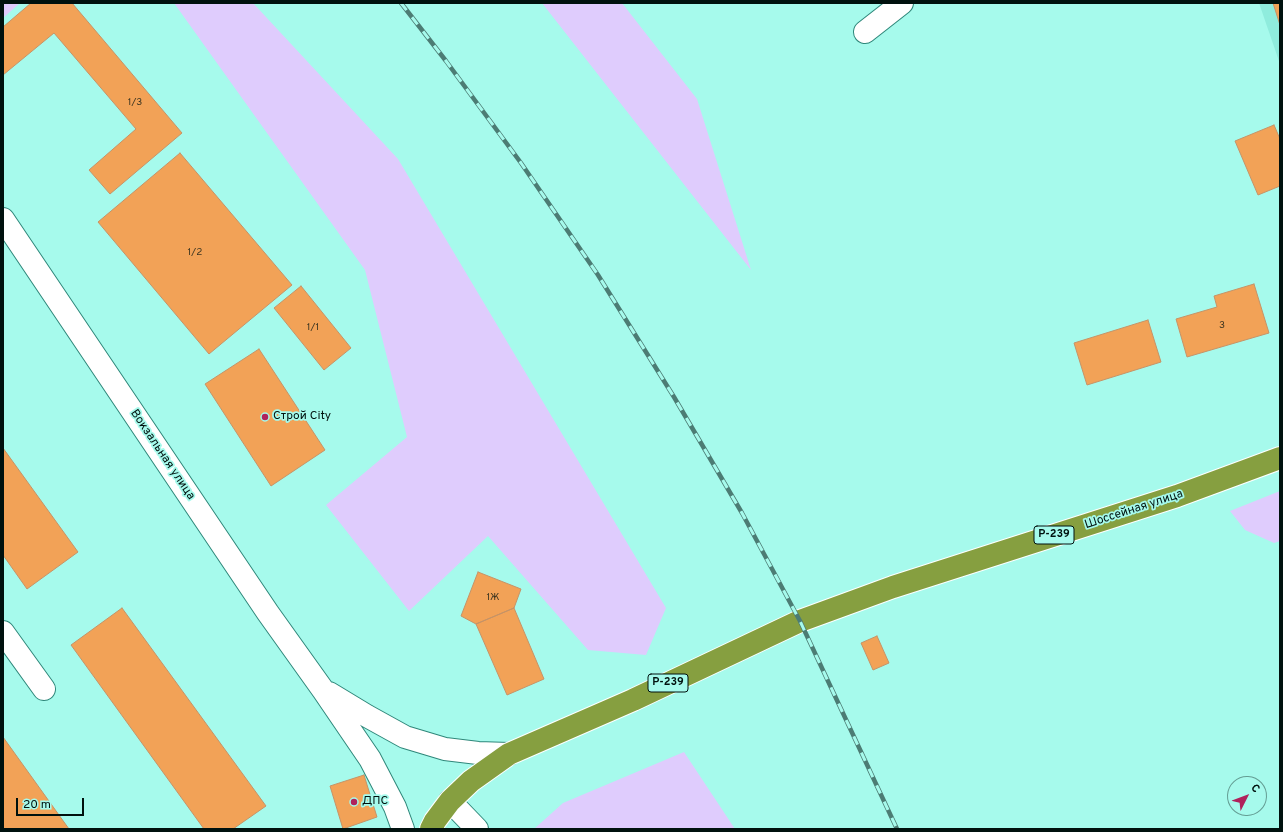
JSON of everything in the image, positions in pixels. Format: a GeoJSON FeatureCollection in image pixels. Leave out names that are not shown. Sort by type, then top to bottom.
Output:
{"type":"FeatureCollection","features":[{"type":"Feature","properties":{"kind":"highway","name":"Шоссейная улица"},"geometry":{"type":"LineString","coordinates":[[509,754],[633,700],[800,620],[893,587],[1178,496],[1280,458]]}},
{"type":"Feature","properties":{"kind":"highway","name":"Р-239"},"geometry":{"type":"LineString","coordinates":[[432,829],[435,821],[450,801],[471,781],[509,754]]}},
{"type":"Feature","properties":{"kind":"street"},"geometry":{"type":"LineString","coordinates":[[865,32],[902,3]]}},
{"type":"Feature","properties":{"kind":"street","name":"Вокзальная улица"},"geometry":{"type":"LineString","coordinates":[[3,219],[268,613],[323,690],[370,760],[395,808],[403,829]]}},
{"type":"Feature","properties":{"kind":"street"},"geometry":{"type":"LineString","coordinates":[[3,632],[44,689]]}},
{"type":"Feature","properties":{"kind":"street"},"geometry":{"type":"LineString","coordinates":[[323,690],[405,737],[445,749],[509,754]]}},
{"type":"Feature","properties":{"kind":"street"},"geometry":{"type":"LineString","coordinates":[[450,801],[477,829]]}},
{"type":"Feature","properties":{"kind":"shaded area"},"geometry":{"type":"Polygon","coordinates":[[[3,3],[20,3],[3,18],[3,3]]]}},
{"type":"Feature","properties":{"kind":"shaded area"},"geometry":{"type":"Polygon","coordinates":[[[174,3],[253,3],[398,159],[666,608],[646,655],[588,650],[488,536],[409,611],[326,505],[407,437],[365,270],[174,3]]]}},
{"type":"Feature","properties":{"kind":"shaded area"},"geometry":{"type":"Polygon","coordinates":[[[542,3],[622,3],[697,99],[751,270],[542,3]]]}},
{"type":"Feature","properties":{"kind":"shaded area"},"geometry":{"type":"Polygon","coordinates":[[[1259,3],[1280,3],[1280,64],[1259,3]]]}},
{"type":"Feature","properties":{"kind":"shaded area"},"geometry":{"type":"Polygon","coordinates":[[[1280,491],[1280,541],[1274,543],[1245,530],[1230,511],[1280,491]]]}},
{"type":"Feature","properties":{"kind":"shaded area"},"geometry":{"type":"Polygon","coordinates":[[[684,752],[735,829],[534,829],[563,803],[684,752]]]}},
{"type":"Feature","properties":{"kind":"building"},"geometry":{"type":"Polygon","coordinates":[[[31,3],[72,3],[182,133],[110,194],[89,170],[136,129],[54,33],[3,75],[3,27],[31,3]]]}},
{"type":"Feature","properties":{"kind":"building"},"geometry":{"type":"Polygon","coordinates":[[[1273,3],[1280,3],[1280,25],[1273,3]]]}},
{"type":"Feature","properties":{"kind":"building"},"geometry":{"type":"Polygon","coordinates":[[[1274,125],[1280,139],[1280,186],[1258,195],[1235,141],[1274,125]]]}},
{"type":"Feature","properties":{"kind":"building"},"geometry":{"type":"Polygon","coordinates":[[[180,153],[292,285],[209,354],[98,222],[180,153]]]}},
{"type":"Feature","properties":{"kind":"building"},"geometry":{"type":"Polygon","coordinates":[[[1254,284],[1269,333],[1187,357],[1176,319],[1217,307],[1214,296],[1254,284]]]}},
{"type":"Feature","properties":{"kind":"building"},"geometry":{"type":"Polygon","coordinates":[[[301,286],[351,348],[324,370],[274,308],[301,286]]]}},
{"type":"Feature","properties":{"kind":"building"},"geometry":{"type":"Polygon","coordinates":[[[1148,320],[1161,362],[1087,385],[1074,343],[1148,320]]]}},
{"type":"Feature","properties":{"kind":"building","name":"Строй City"},"geometry":{"type":"Polygon","coordinates":[[[259,349],[325,450],[271,486],[205,384],[259,349]]]}},
{"type":"Feature","properties":{"kind":"building"},"geometry":{"type":"Polygon","coordinates":[[[3,448],[78,552],[27,589],[3,555],[3,448]]]}},
{"type":"Feature","properties":{"kind":"building"},"geometry":{"type":"Polygon","coordinates":[[[478,572],[521,589],[514,608],[476,624],[461,616],[478,572]]]}},
{"type":"Feature","properties":{"kind":"building"},"geometry":{"type":"Polygon","coordinates":[[[122,608],[266,806],[233,829],[204,829],[71,645],[122,608]]]}},
{"type":"Feature","properties":{"kind":"building"},"geometry":{"type":"Polygon","coordinates":[[[514,608],[544,679],[507,695],[476,624],[514,608]]]}},
{"type":"Feature","properties":{"kind":"building"},"geometry":{"type":"Polygon","coordinates":[[[877,636],[889,663],[873,670],[861,643],[877,636]]]}},
{"type":"Feature","properties":{"kind":"building"},"geometry":{"type":"Polygon","coordinates":[[[3,737],[69,829],[3,829],[3,737]]]}},
{"type":"Feature","properties":{"kind":"building","name":"ДПС"},"geometry":{"type":"Polygon","coordinates":[[[364,775],[377,817],[343,829],[330,786],[364,775]]]}},
{"type":"Feature","properties":{"kind":"railway"},"geometry":{"type":"LineString","coordinates":[[401,3],[521,163],[598,275],[674,397],[742,513],[800,621],[897,829]]}},
{"type":"Feature","properties":{"kind":"place","name":"Строй City"},"geometry":{"type":"Point","coordinates":[265,417]}},
{"type":"Feature","properties":{"kind":"place","name":"ДПС"},"geometry":{"type":"Point","coordinates":[354,802]}}]}
